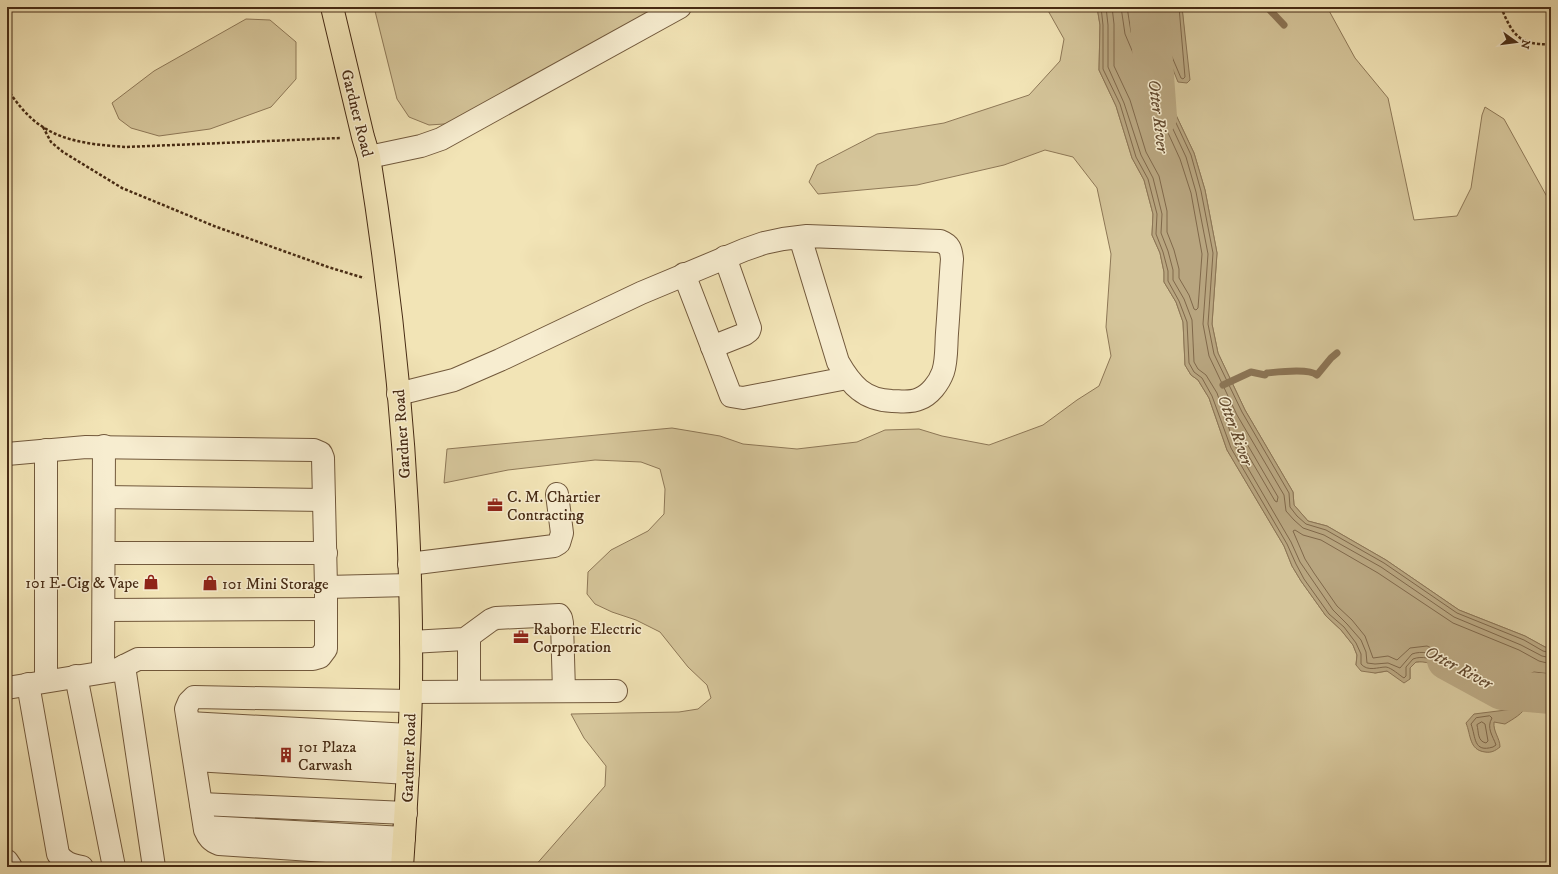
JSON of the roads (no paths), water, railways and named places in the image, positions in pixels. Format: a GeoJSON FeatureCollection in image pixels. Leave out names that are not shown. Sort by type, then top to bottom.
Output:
{"type":"FeatureCollection","features":[{"type":"Feature","properties":{"kind":"main road","name":"Gardner Road"},"geometry":{"type":"LineString","coordinates":[[332,7],[369,157],[388,285],[398,394],[409,564],[411,642],[409,754],[404,840]]}},
{"type":"Feature","properties":{"kind":"lane"},"geometry":{"type":"LineString","coordinates":[[369,157],[421,146],[441,139],[680,7]]}},
{"type":"Feature","properties":{"kind":"lane"},"geometry":{"type":"LineString","coordinates":[[398,394],[454,380],[507,357],[641,293],[725,257],[764,243],[800,237],[940,241],[947,244],[951,250],[952,259],[945,362],[938,382],[931,390],[919,399],[907,402],[887,401],[874,398],[860,390],[847,378],[838,362],[800,237]]}},
{"type":"Feature","properties":{"kind":"lane"},"geometry":{"type":"LineString","coordinates":[[712,347],[745,334],[750,328],[725,257]]}},
{"type":"Feature","properties":{"kind":"lane"},"geometry":{"type":"LineString","coordinates":[[684,274],[731,396],[743,398],[847,378]]}},
{"type":"Feature","properties":{"kind":"lane"},"geometry":{"type":"LineString","coordinates":[[7,454],[86,446],[104,446],[314,450],[321,453],[323,458],[326,553],[326,649],[320,657],[313,659],[148,658],[138,659],[118,669],[27,684]]}},
{"type":"Feature","properties":{"kind":"lane"},"geometry":{"type":"LineString","coordinates":[[104,446],[104,672]]}},
{"type":"Feature","properties":{"kind":"lane"},"geometry":{"type":"LineString","coordinates":[[46,450],[27,684],[58,854],[63,861],[82,867]]}},
{"type":"Feature","properties":{"kind":"lane"},"geometry":{"type":"LineString","coordinates":[[409,564],[554,546],[560,543],[562,534],[557,494]]}},
{"type":"Feature","properties":{"kind":"lane"},"geometry":{"type":"LineString","coordinates":[[104,497],[324,500]]}},
{"type":"Feature","properties":{"kind":"lane"},"geometry":{"type":"LineString","coordinates":[[104,553],[326,553]]}},
{"type":"Feature","properties":{"kind":"lane"},"geometry":{"type":"LineString","coordinates":[[326,587],[410,585]]}},
{"type":"Feature","properties":{"kind":"lane"},"geometry":{"type":"LineString","coordinates":[[104,610],[326,609]]}},
{"type":"Feature","properties":{"kind":"lane"},"geometry":{"type":"LineString","coordinates":[[411,642],[459,640],[469,637],[491,620],[496,618],[559,615],[562,618],[564,691]]}},
{"type":"Feature","properties":{"kind":"lane"},"geometry":{"type":"LineString","coordinates":[[469,637],[469,691]]}},
{"type":"Feature","properties":{"kind":"lane"},"geometry":{"type":"LineString","coordinates":[[124,666],[154,867]]}},
{"type":"Feature","properties":{"kind":"lane"},"geometry":{"type":"LineString","coordinates":[[76,676],[114,867]]}},
{"type":"Feature","properties":{"kind":"lane"},"geometry":{"type":"LineString","coordinates":[[404,840],[219,844],[213,841],[208,837],[203,815],[186,709],[189,702],[194,696],[411,697],[469,691],[616,691]]}},
{"type":"Feature","properties":{"kind":"lane"},"geometry":{"type":"LineString","coordinates":[[192,742],[409,754]]}},
{"type":"Feature","properties":{"kind":"lane"},"geometry":{"type":"LineString","coordinates":[[192,742],[409,754]]}},
{"type":"Feature","properties":{"kind":"lane"},"geometry":{"type":"LineString","coordinates":[[203,815],[404,840]]}},
{"type":"Feature","properties":{"kind":"lane"},"geometry":{"type":"LineString","coordinates":[[7,861],[11,867]]}},
{"type":"Feature","properties":{"kind":"water"},"geometry":{"type":"Polygon","coordinates":[[[1097,7],[1135,7],[1139,29],[1166,94],[1194,153],[1205,190],[1217,253],[1212,324],[1218,353],[1245,410],[1293,492],[1294,505],[1308,521],[1327,526],[1386,560],[1459,610],[1525,636],[1551,649],[1551,689],[1534,688],[1531,692],[1527,705],[1520,714],[1505,724],[1494,722],[1500,747],[1495,751],[1485,752],[1476,748],[1471,741],[1466,723],[1474,714],[1514,709],[1519,705],[1521,698],[1516,689],[1473,683],[1430,663],[1423,662],[1416,662],[1410,668],[1410,679],[1404,683],[1387,671],[1375,673],[1361,671],[1356,665],[1357,655],[1353,645],[1341,630],[1326,616],[1301,581],[1292,566],[1284,546],[1227,450],[1209,398],[1198,380],[1191,375],[1185,365],[1183,322],[1176,302],[1164,282],[1164,272],[1160,253],[1152,235],[1153,214],[1144,180],[1132,158],[1116,106],[1099,70],[1100,25],[1097,7]]]}},
{"type":"Feature","properties":{"kind":"water"},"geometry":{"type":"Polygon","coordinates":[[[1160,7],[1182,7],[1190,80],[1187,83],[1178,82],[1163,45],[1162,15],[1160,7]]]}},
{"type":"Feature","properties":{"kind":"waterway","name":"Otter River"},"geometry":{"type":"LineString","coordinates":[[1149,7],[1157,117]]}},
{"type":"Feature","properties":{"kind":"waterway"},"geometry":{"type":"LineString","coordinates":[[1267,7],[1284,25]]}},
{"type":"Feature","properties":{"kind":"waterway"},"geometry":{"type":"LineString","coordinates":[[1223,385],[1251,372],[1265,375],[1267,373],[1301,371],[1317,375],[1337,353]]}},
{"type":"Feature","properties":{"kind":"waterway","name":"Otter River"},"geometry":{"type":"LineString","coordinates":[[1447,660],[1502,690],[1551,694]]}},
{"type":"Feature","properties":{"kind":"place","name":"C. M. Chartier Contracting"},"geometry":{"type":"Point","coordinates":[495,505]}},
{"type":"Feature","properties":{"kind":"place","name":"101 E-Cig & Vape"},"geometry":{"type":"Point","coordinates":[151,582]}},
{"type":"Feature","properties":{"kind":"place","name":"101 Mini Storage"},"geometry":{"type":"Point","coordinates":[210,583]}},
{"type":"Feature","properties":{"kind":"place","name":"Raborne Electric Corporation"},"geometry":{"type":"Point","coordinates":[521,637]}},
{"type":"Feature","properties":{"kind":"place","name":"101 Plaza Carwash"},"geometry":{"type":"Point","coordinates":[286,755]}}]}
